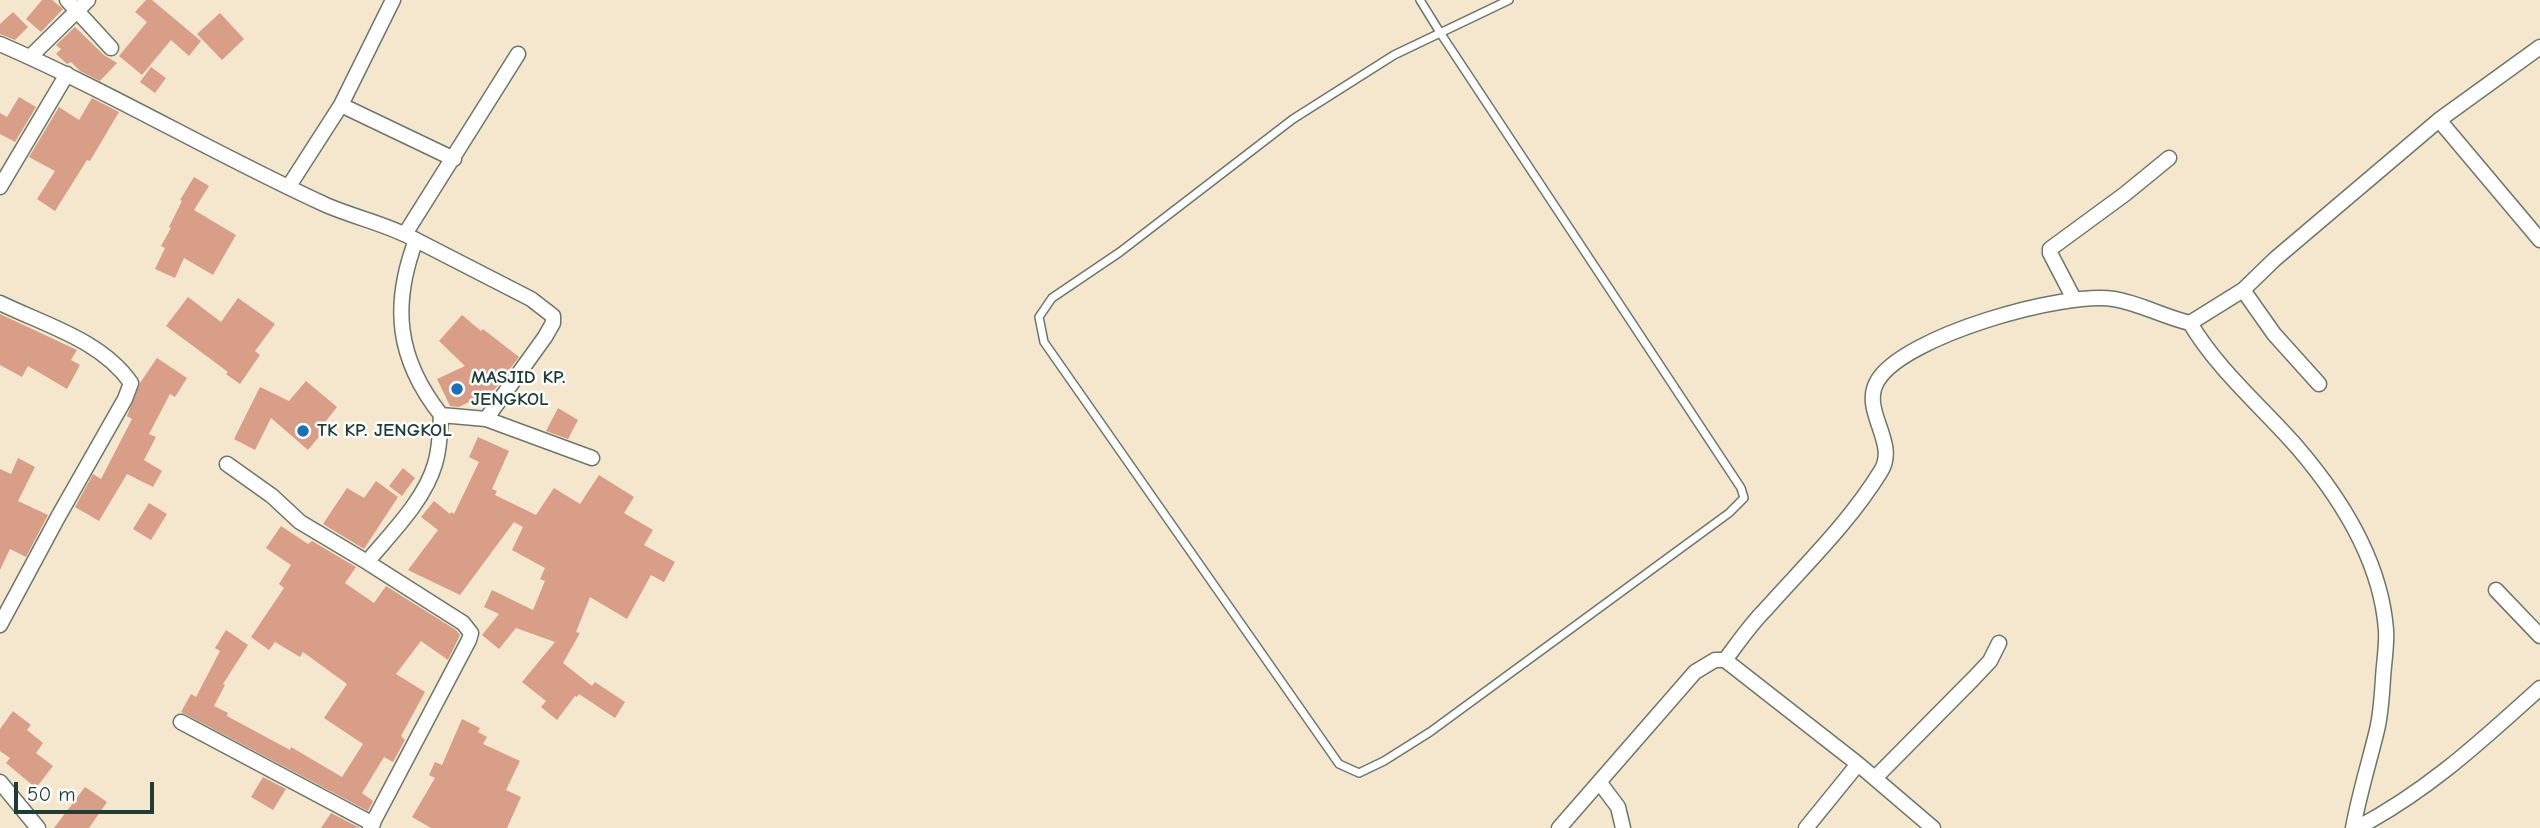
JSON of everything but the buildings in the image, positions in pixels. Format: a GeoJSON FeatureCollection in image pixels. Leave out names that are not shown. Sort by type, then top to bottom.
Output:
{"type":"FeatureCollection","features":[{"type":"Feature","properties":{"kind":"street"},"geometry":{"type":"LineString","coordinates":[[30,57],[72,6],[88,0]]}},
{"type":"Feature","properties":{"kind":"street"},"geometry":{"type":"LineString","coordinates":[[289,186],[341,105],[393,0]]}},
{"type":"Feature","properties":{"kind":"street"},"geometry":{"type":"LineString","coordinates":[[72,6],[111,48]]}},
{"type":"Feature","properties":{"kind":"street"},"geometry":{"type":"LineString","coordinates":[[0,44],[67,74],[328,206],[410,237],[531,299],[553,316],[553,323],[486,419]]}},
{"type":"Feature","properties":{"kind":"street"},"geometry":{"type":"LineString","coordinates":[[2190,323],[2243,290],[2439,120],[2540,47]]}},
{"type":"Feature","properties":{"kind":"street"},"geometry":{"type":"LineString","coordinates":[[367,562],[415,503],[430,479],[436,462],[441,415],[426,396],[413,372],[405,348],[399,308],[410,237],[518,54]]}},
{"type":"Feature","properties":{"kind":"street"},"geometry":{"type":"LineString","coordinates":[[0,187],[67,74]]}},
{"type":"Feature","properties":{"kind":"street"},"geometry":{"type":"LineString","coordinates":[[341,105],[454,159]]}},
{"type":"Feature","properties":{"kind":"street"},"geometry":{"type":"LineString","coordinates":[[2439,120],[2540,240]]}},
{"type":"Feature","properties":{"kind":"street"},"geometry":{"type":"LineString","coordinates":[[2074,299],[2050,249],[2126,194],[2169,158]]}},
{"type":"Feature","properties":{"kind":"street"},"geometry":{"type":"LineString","coordinates":[[2243,290],[2274,334],[2319,384]]}},
{"type":"Feature","properties":{"kind":"street"},"geometry":{"type":"LineString","coordinates":[[1725,660],[1765,609],[1800,573],[1858,503],[1885,464],[1884,444],[1871,402],[1878,379],[1899,358],[1999,315],[2074,299],[2115,299],[2190,323],[2203,346],[2298,449],[2327,486],[2362,544],[2379,587],[2386,632],[2378,729],[2361,789],[2355,828]]}},
{"type":"Feature","properties":{"kind":"street"},"geometry":{"type":"LineString","coordinates":[[0,303],[76,337],[113,362],[131,383],[125,399],[0,625]]}},
{"type":"Feature","properties":{"kind":"street"},"geometry":{"type":"LineString","coordinates":[[441,415],[486,419],[592,458]]}},
{"type":"Feature","properties":{"kind":"street"},"geometry":{"type":"LineString","coordinates":[[181,722],[372,826],[471,632],[463,623],[300,522],[272,496],[227,464]]}},
{"type":"Feature","properties":{"kind":"street"},"geometry":{"type":"LineString","coordinates":[[2496,590],[2540,636]]}},
{"type":"Feature","properties":{"kind":"street"},"geometry":{"type":"LineString","coordinates":[[1875,778],[1990,661],[1999,643]]}},
{"type":"Feature","properties":{"kind":"street"},"geometry":{"type":"LineString","coordinates":[[1559,828],[1695,672],[1715,660],[1725,660],[1858,764],[1933,828]]}},
{"type":"Feature","properties":{"kind":"street"},"geometry":{"type":"LineString","coordinates":[[2355,828],[2429,785],[2540,688]]}},
{"type":"Feature","properties":{"kind":"street"},"geometry":{"type":"LineString","coordinates":[[1806,828],[1858,764]]}},
{"type":"Feature","properties":{"kind":"street"},"geometry":{"type":"LineString","coordinates":[[0,782],[37,828]]}},
{"type":"Feature","properties":{"kind":"street"},"geometry":{"type":"LineString","coordinates":[[1600,783],[1618,807],[1623,828]]}},
{"type":"Feature","properties":{"kind":"lane"},"geometry":{"type":"LineString","coordinates":[[1420,0],[1441,34],[1741,488],[1744,498],[1713,525],[1430,732],[1384,761],[1359,773],[1339,764],[1044,342],[1039,317],[1052,299],[1120,252],[1293,119],[1394,55],[1441,34],[1508,0]]}},
{"type":"Feature","properties":{"kind":"place","name":"MASJID KP. JENGKOL"},"geometry":{"type":"Point","coordinates":[457,389]}},
{"type":"Feature","properties":{"kind":"place","name":"TK KP. JENGKOL"},"geometry":{"type":"Point","coordinates":[303,431]}}]}
